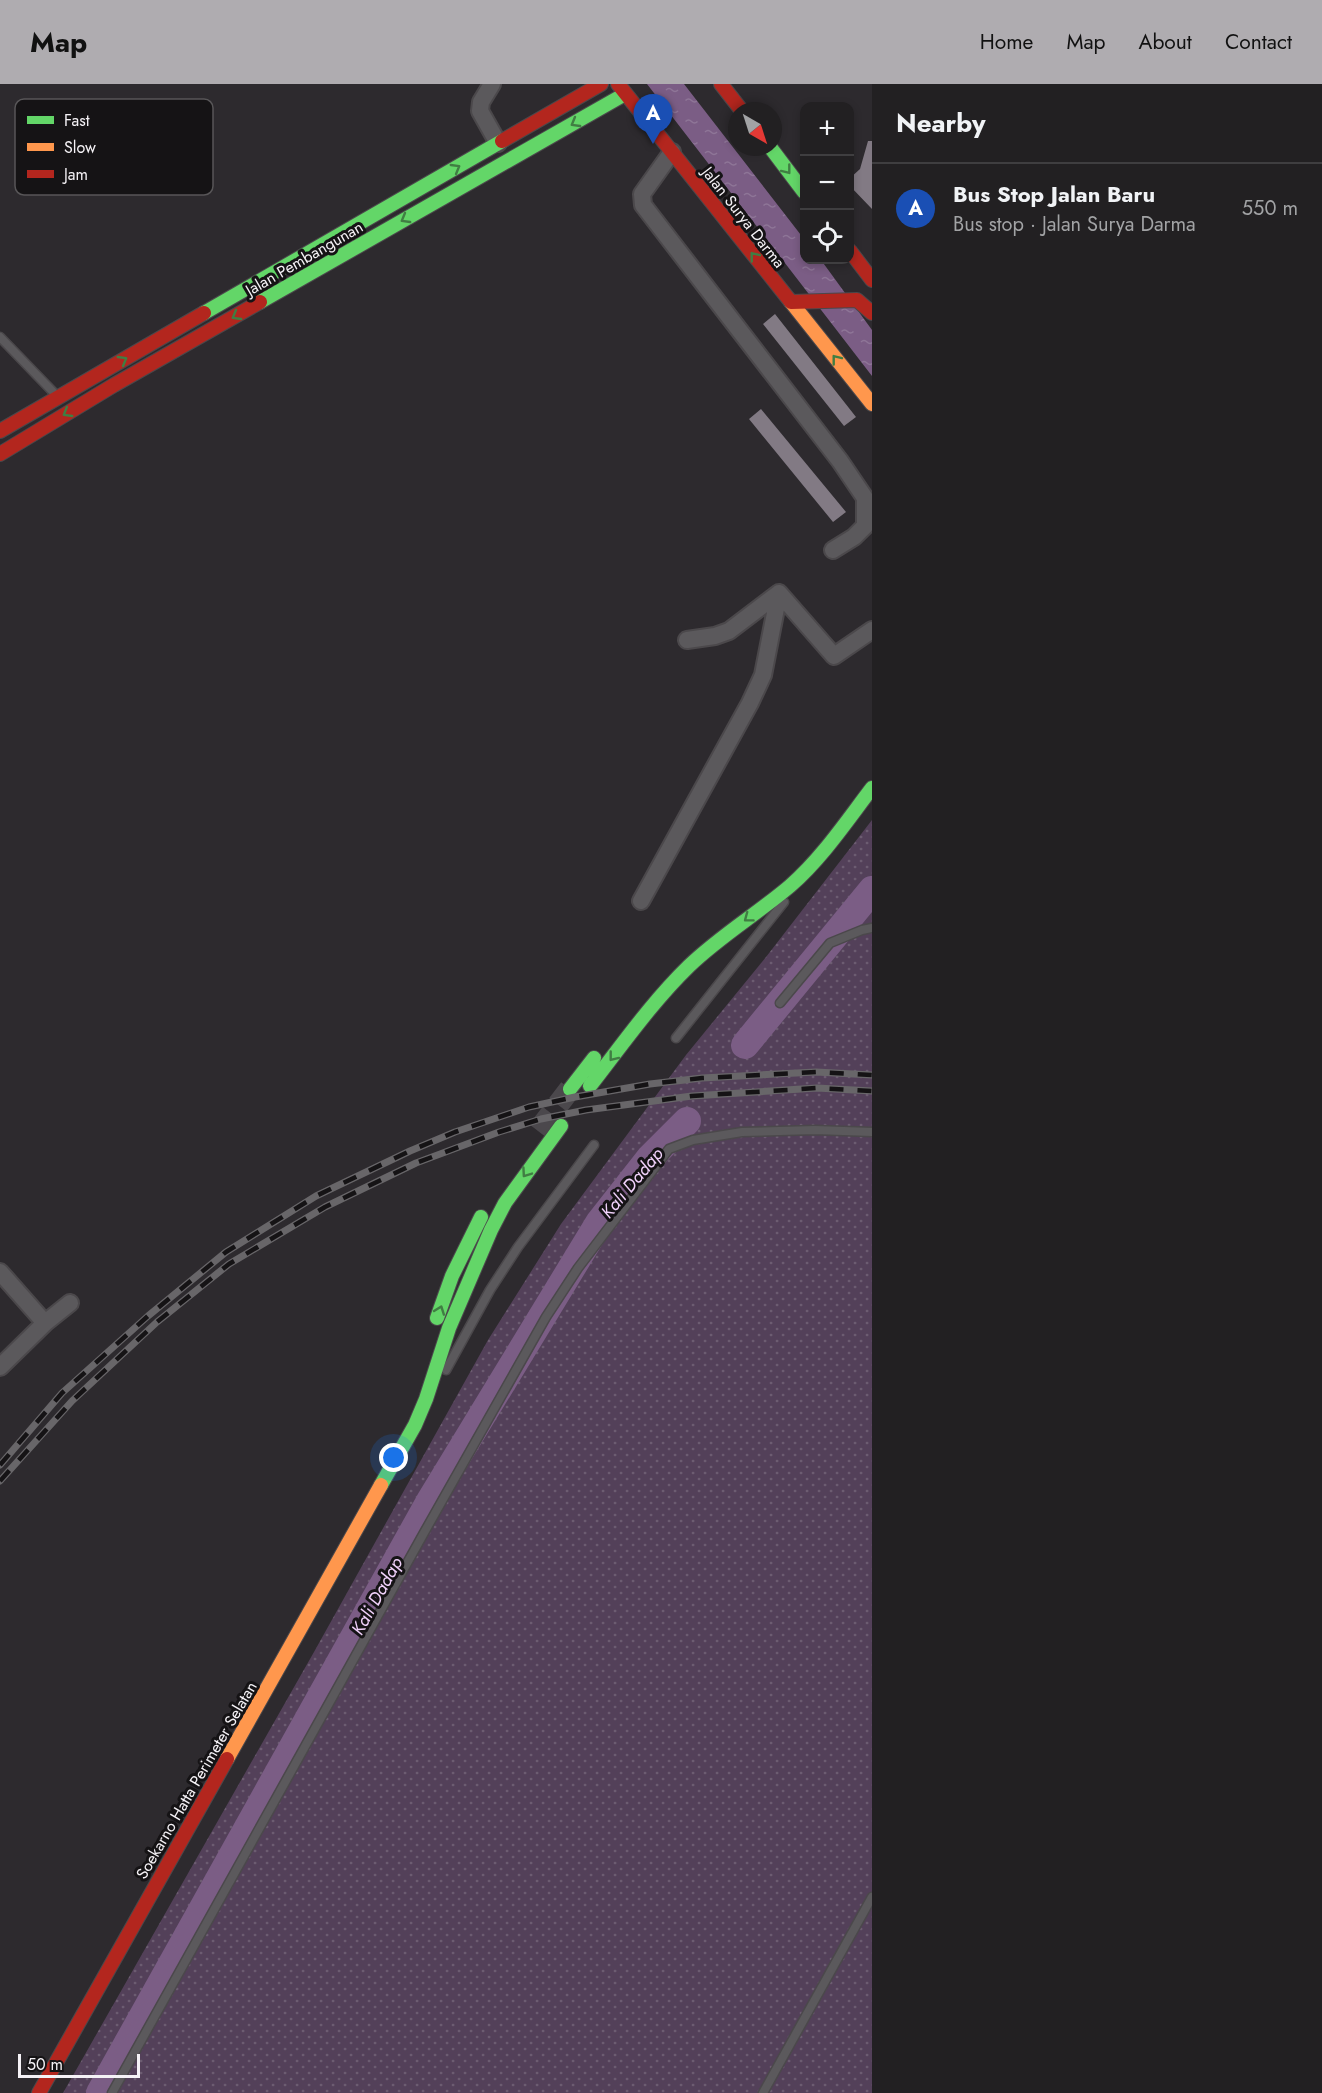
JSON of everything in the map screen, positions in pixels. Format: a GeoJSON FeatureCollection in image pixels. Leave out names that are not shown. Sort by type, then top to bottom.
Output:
{"type":"FeatureCollection","features":[{"type":"Feature","properties":{"kind":"main road","name":"Jalan Pembangunan"},"geometry":{"type":"LineString","coordinates":[[0,431],[601,84]]}},
{"type":"Feature","properties":{"kind":"main road"},"geometry":{"type":"LineString","coordinates":[[721,84],[735,102]]}},
{"type":"Feature","properties":{"kind":"main road","name":"Jalan Pembangunan"},"geometry":{"type":"LineString","coordinates":[[0,454],[114,385],[622,89]]}},
{"type":"Feature","properties":{"kind":"main road","name":"Jalan Surya Darma"},"geometry":{"type":"LineString","coordinates":[[622,89],[872,405]]}},
{"type":"Feature","properties":{"kind":"main road"},"geometry":{"type":"LineString","coordinates":[[777,156],[800,187]]}},
{"type":"Feature","properties":{"kind":"main road"},"geometry":{"type":"LineString","coordinates":[[854,256],[868,274],[854,300]]}},
{"type":"Feature","properties":{"kind":"main road"},"geometry":{"type":"LineString","coordinates":[[791,302],[854,300],[872,313]]}},
{"type":"Feature","properties":{"kind":"main road"},"geometry":{"type":"LineString","coordinates":[[590,1086],[653,1005],[690,964],[779,895],[824,852],[872,788]]}},
{"type":"Feature","properties":{"kind":"main road"},"geometry":{"type":"LineString","coordinates":[[788,870],[827,840],[851,816]]}},
{"type":"Feature","properties":{"kind":"main road"},"geometry":{"type":"LineString","coordinates":[[570,1089],[606,1042]]}},
{"type":"Feature","properties":{"kind":"main road","name":"Soekarno Hatta Perimeter Selatan"},"geometry":{"type":"LineString","coordinates":[[39,2093],[415,1425],[449,1328],[491,1230],[505,1203],[561,1125]]}},
{"type":"Feature","properties":{"kind":"main road","name":"Soekarno Hatta Perimeter Selatan"},"geometry":{"type":"LineString","coordinates":[[382,1485],[407,1423],[430,1341],[453,1276],[486,1208]]}},
{"type":"Feature","properties":{"kind":"street"},"geometry":{"type":"LineString","coordinates":[[492,84],[481,102],[480,111],[498,143]]}},
{"type":"Feature","properties":{"kind":"street"},"geometry":{"type":"LineString","coordinates":[[672,152],[642,194],[644,205],[833,452],[865,498],[865,526],[854,537],[833,550]]}},
{"type":"Feature","properties":{"kind":"street"},"geometry":{"type":"LineString","coordinates":[[779,593],[834,656],[872,630]]}},
{"type":"Feature","properties":{"kind":"street"},"geometry":{"type":"LineString","coordinates":[[687,640],[715,636],[729,631],[779,593]]}},
{"type":"Feature","properties":{"kind":"street"},"geometry":{"type":"LineString","coordinates":[[641,902],[763,675],[779,593]]}},
{"type":"Feature","properties":{"kind":"street"},"geometry":{"type":"LineString","coordinates":[[0,1272],[45,1323]]}},
{"type":"Feature","properties":{"kind":"street"},"geometry":{"type":"LineString","coordinates":[[0,1367],[45,1323],[70,1303]]}},
{"type":"Feature","properties":{"kind":"lane"},"geometry":{"type":"LineString","coordinates":[[0,337],[58,397]]}},
{"type":"Feature","properties":{"kind":"lane"},"geometry":{"type":"LineString","coordinates":[[676,1038],[824,852]]}},
{"type":"Feature","properties":{"kind":"lane"},"geometry":{"type":"LineString","coordinates":[[780,1003],[830,943],[872,928]]}},
{"type":"Feature","properties":{"kind":"lane"},"geometry":{"type":"LineString","coordinates":[[112,2093],[546,1317],[578,1268],[669,1149],[693,1140],[742,1132],[815,1130],[872,1132]]}},
{"type":"Feature","properties":{"kind":"lane"},"geometry":{"type":"LineString","coordinates":[[415,1425],[490,1290],[537,1220],[594,1145]]}},
{"type":"Feature","properties":{"kind":"lane"},"geometry":{"type":"LineString","coordinates":[[763,2093],[872,1897]]}},
{"type":"Feature","properties":{"kind":"shaded area"},"geometry":{"type":"Polygon","coordinates":[[[872,820],[872,2093],[63,2093],[314,1652],[488,1340],[561,1224],[686,1055],[766,957],[872,820]]]}},
{"type":"Feature","properties":{"kind":"water"},"geometry":{"type":"Polygon","coordinates":[[[647,84],[684,84],[728,141],[728,156],[740,156],[800,234],[800,264],[824,264],[872,330],[872,376],[647,84]]]}},
{"type":"Feature","properties":{"kind":"building"},"geometry":{"type":"Polygon","coordinates":[[[868,141],[872,141],[872,209],[854,190],[854,174],[860,169],[868,141]]]}},
{"type":"Feature","properties":{"kind":"building"},"geometry":{"type":"Polygon","coordinates":[[[775,314],[856,417],[844,426],[763,324],[775,314]]]}},
{"type":"Feature","properties":{"kind":"building"},"geometry":{"type":"Polygon","coordinates":[[[761,409],[846,512],[833,522],[749,419],[761,409]]]}},
{"type":"Feature","properties":{"kind":"waterway","name":"Kali Dadap"},"geometry":{"type":"LineString","coordinates":[[745,1045],[872,890]]}},
{"type":"Feature","properties":{"kind":"waterway","name":"Kali Dadap"},"geometry":{"type":"LineString","coordinates":[[100,2093],[430,1501],[599,1223],[650,1158],[687,1121]]}},
{"type":"Feature","properties":{"kind":"tunnel"},"geometry":{"type":"LineString","coordinates":[[538,1131],[570,1089]]}},
{"type":"Feature","properties":{"kind":"railway"},"geometry":{"type":"LineString","coordinates":[[0,1465],[62,1393],[148,1316],[226,1252],[316,1196],[410,1151],[455,1132],[529,1107],[650,1084],[702,1078],[816,1072],[872,1075]]}},
{"type":"Feature","properties":{"kind":"railway"},"geometry":{"type":"LineString","coordinates":[[0,1481],[72,1401],[157,1322],[229,1264],[325,1207],[416,1163],[499,1132],[541,1119],[586,1110],[692,1096],[817,1088],[872,1091]]}},
{"type":"Feature","properties":{"kind":"traffic: fast"},"geometry":{"type":"LineString","coordinates":[[260,302],[625,94]]}},
{"type":"Feature","properties":{"kind":"traffic: fast"},"geometry":{"type":"LineString","coordinates":[[204,313],[502,141]]}},
{"type":"Feature","properties":{"kind":"traffic: fast"},"geometry":{"type":"LineString","coordinates":[[777,156],[800,187]]}},
{"type":"Feature","properties":{"kind":"traffic: fast"},"geometry":{"type":"LineString","coordinates":[[590,1086],[675,980],[713,945],[802,875],[872,788]]}},
{"type":"Feature","properties":{"kind":"traffic: fast"},"geometry":{"type":"LineString","coordinates":[[570,1089],[594,1058]]}},
{"type":"Feature","properties":{"kind":"traffic: fast"},"geometry":{"type":"LineString","coordinates":[[381,1485],[415,1425],[449,1328],[491,1230],[505,1203],[561,1126]]}},
{"type":"Feature","properties":{"kind":"traffic: fast"},"geometry":{"type":"LineString","coordinates":[[437,1318],[452,1276],[481,1217]]}},
{"type":"Feature","properties":{"kind":"traffic: slow"},"geometry":{"type":"LineString","coordinates":[[791,302],[872,404]]}},
{"type":"Feature","properties":{"kind":"traffic: slow"},"geometry":{"type":"LineString","coordinates":[[227,1759],[381,1485]]}},
{"type":"Feature","properties":{"kind":"traffic: jam"},"geometry":{"type":"LineString","coordinates":[[502,141],[601,84]]}},
{"type":"Feature","properties":{"kind":"traffic: jam"},"geometry":{"type":"LineString","coordinates":[[618,84],[791,302],[857,300],[872,313]]}},
{"type":"Feature","properties":{"kind":"traffic: jam"},"geometry":{"type":"LineString","coordinates":[[721,84],[735,102]]}},
{"type":"Feature","properties":{"kind":"traffic: jam"},"geometry":{"type":"LineString","coordinates":[[854,256],[872,280]]}},
{"type":"Feature","properties":{"kind":"traffic: jam"},"geometry":{"type":"LineString","coordinates":[[0,454],[114,385],[260,302]]}},
{"type":"Feature","properties":{"kind":"traffic: jam"},"geometry":{"type":"LineString","coordinates":[[0,431],[204,313]]}},
{"type":"Feature","properties":{"kind":"traffic: jam"},"geometry":{"type":"LineString","coordinates":[[39,2093],[227,1759]]}},
{"type":"Feature","properties":{"kind":"place","name":"Bus Stop Jalan Baru"},"geometry":{"type":"Point","coordinates":[653,144]}}]}
